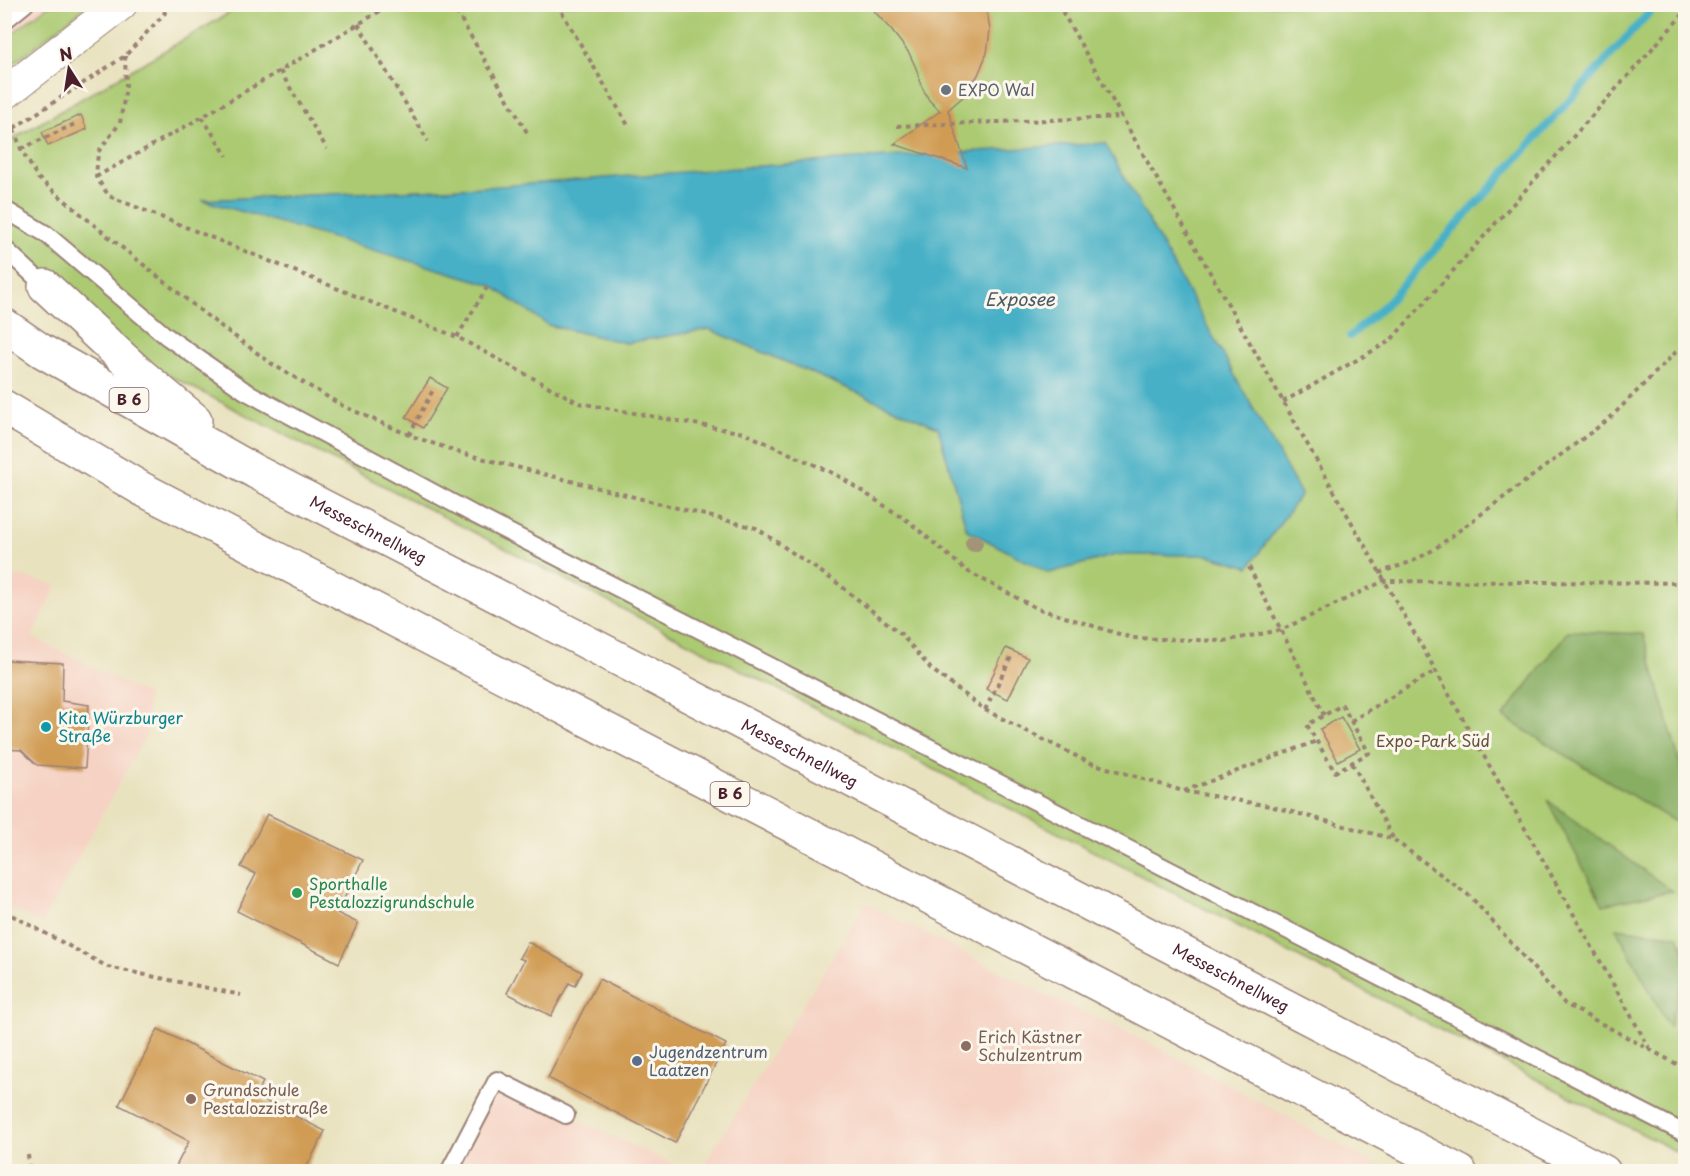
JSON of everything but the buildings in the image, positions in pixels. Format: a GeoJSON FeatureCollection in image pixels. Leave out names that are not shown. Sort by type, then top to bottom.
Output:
{"type":"FeatureCollection","features":[{"type":"Feature","properties":{"kind":"highway"},"geometry":{"type":"LineString","coordinates":[[45,286],[140,374],[256,472]]}},
{"type":"Feature","properties":{"kind":"highway","name":"Messeschnellweg"},"geometry":{"type":"LineString","coordinates":[[4,325],[42,351],[256,472],[1604,1172]]}},
{"type":"Feature","properties":{"kind":"highway","name":"B 6"},"geometry":{"type":"LineString","coordinates":[[4,407],[142,489],[1460,1172]]}},
{"type":"Feature","properties":{"kind":"street"},"geometry":{"type":"LineString","coordinates":[[8,106],[121,4]]}},
{"type":"Feature","properties":{"kind":"lane"},"geometry":{"type":"LineString","coordinates":[[4,21],[25,4]]}},
{"type":"Feature","properties":{"kind":"lane"},"geometry":{"type":"LineString","coordinates":[[4,209],[46,234],[166,336],[245,391],[473,514],[1686,1134]]}},
{"type":"Feature","properties":{"kind":"lane"},"geometry":{"type":"LineString","coordinates":[[4,248],[45,286]]}},
{"type":"Feature","properties":{"kind":"lane"},"geometry":{"type":"LineString","coordinates":[[449,1172],[497,1080],[566,1115]]}},
{"type":"Feature","properties":{"kind":"path"},"geometry":{"type":"LineString","coordinates":[[14,128],[125,56],[165,13],[158,4]]}},
{"type":"Feature","properties":{"kind":"path"},"geometry":{"type":"LineString","coordinates":[[96,177],[392,4]]}},
{"type":"Feature","properties":{"kind":"path"},"geometry":{"type":"LineString","coordinates":[[452,4],[528,134]]}},
{"type":"Feature","properties":{"kind":"path"},"geometry":{"type":"LineString","coordinates":[[558,4],[629,127]]}},
{"type":"Feature","properties":{"kind":"path"},"geometry":{"type":"LineString","coordinates":[[1058,4],[1651,1051]]}},
{"type":"Feature","properties":{"kind":"path"},"geometry":{"type":"LineString","coordinates":[[1282,402],[1390,341],[1686,11]]}},
{"type":"Feature","properties":{"kind":"path"},"geometry":{"type":"LineString","coordinates":[[358,24],[428,141]]}},
{"type":"Feature","properties":{"kind":"path"},"geometry":{"type":"LineString","coordinates":[[125,56],[126,87],[120,123],[98,152],[96,177],[109,196],[457,337],[579,403],[744,433],[837,475],[908,521],[967,571],[1036,608],[1132,638],[1224,641],[1281,630],[1384,581],[1686,583]]}},
{"type":"Feature","properties":{"kind":"path"},"geometry":{"type":"LineString","coordinates":[[280,70],[327,149]]}},
{"type":"Feature","properties":{"kind":"path"},"geometry":{"type":"LineString","coordinates":[[8,106],[21,149],[38,178],[206,315],[272,364],[344,406],[409,435],[461,453],[756,528],[845,589],[901,633],[931,669],[985,710],[1088,762],[1183,791],[1270,806],[1393,839],[1471,897],[1565,1004],[1686,1069]]}},
{"type":"Feature","properties":{"kind":"path"},"geometry":{"type":"LineString","coordinates":[[202,117],[227,156]]}},
{"type":"Feature","properties":{"kind":"path"},"geometry":{"type":"LineString","coordinates":[[897,126],[1123,117]]}},
{"type":"Feature","properties":{"kind":"path"},"geometry":{"type":"LineString","coordinates":[[21,149],[77,123]]}},
{"type":"Feature","properties":{"kind":"path"},"geometry":{"type":"LineString","coordinates":[[457,337],[489,284]]}},
{"type":"Feature","properties":{"kind":"path"},"geometry":{"type":"LineString","coordinates":[[1379,573],[1413,561],[1433,550],[1609,419],[1686,342]]}},
{"type":"Feature","properties":{"kind":"path"},"geometry":{"type":"LineString","coordinates":[[409,435],[433,390]]}},
{"type":"Feature","properties":{"kind":"path"},"geometry":{"type":"LineString","coordinates":[[1249,567],[1324,716]]}},
{"type":"Feature","properties":{"kind":"path"},"geometry":{"type":"LineString","coordinates":[[985,710],[1011,657]]}},
{"type":"Feature","properties":{"kind":"path"},"geometry":{"type":"LineString","coordinates":[[1351,721],[1435,670]]}},
{"type":"Feature","properties":{"kind":"path"},"geometry":{"type":"LineString","coordinates":[[1342,705],[1369,753],[1335,772],[1307,725],[1324,716],[1342,705]]}},
{"type":"Feature","properties":{"kind":"path"},"geometry":{"type":"LineString","coordinates":[[1183,791],[1317,741]]}},
{"type":"Feature","properties":{"kind":"path"},"geometry":{"type":"LineString","coordinates":[[1352,763],[1393,839]]}},
{"type":"Feature","properties":{"kind":"path"},"geometry":{"type":"LineString","coordinates":[[4,911],[108,967],[241,995]]}},
{"type":"Feature","properties":{"kind":"path"},"geometry":{"type":"LineString","coordinates":[[28,1155],[30,1172]]}},
{"type":"Feature","properties":{"kind":"shaded area"},"geometry":{"type":"Polygon","coordinates":[[[5,5],[49,5],[5,39],[5,5]]]}},
{"type":"Feature","properties":{"kind":"shaded area"},"geometry":{"type":"Polygon","coordinates":[[[4,573],[57,585],[32,637],[147,695],[147,733],[42,923],[5,905],[4,573]]]}},
{"type":"Feature","properties":{"kind":"shaded area","name":"Erich Kästner Schulzentrum"},"geometry":{"type":"Polygon","coordinates":[[[866,903],[1044,994],[1186,1062],[1388,1171],[700,1171],[866,903]]]}},
{"type":"Feature","properties":{"kind":"shaded area"},"geometry":{"type":"Polygon","coordinates":[[[497,1080],[566,1115],[689,1171],[449,1172],[497,1080]]]}},
{"type":"Feature","properties":{"kind":"green space"},"geometry":{"type":"Polygon","coordinates":[[[49,5],[88,5],[5,70],[5,39],[49,5]]]}},
{"type":"Feature","properties":{"kind":"green space","name":"Expo-Park Süd"},"geometry":{"type":"Polygon","coordinates":[[[243,5],[1685,5],[1685,1156],[141,361],[5,235],[4,144],[243,5]],[[487,187],[205,200],[489,284],[548,325],[626,343],[709,329],[938,427],[967,530],[1049,573],[1115,555],[1208,555],[1249,567],[487,187]]]}},
{"type":"Feature","properties":{"kind":"green space"},"geometry":{"type":"Polygon","coordinates":[[[1568,631],[1643,634],[1685,781],[1685,828],[1503,717],[1568,631]]]}},
{"type":"Feature","properties":{"kind":"green space"},"geometry":{"type":"Polygon","coordinates":[[[1547,800],[1672,891],[1603,905],[1547,800]]]}},
{"type":"Feature","properties":{"kind":"green space"},"geometry":{"type":"Polygon","coordinates":[[[1616,928],[1678,936],[1685,953],[1685,972],[1669,1027],[1616,928]]]}},
{"type":"Feature","properties":{"kind":"water","name":"Exposee"},"geometry":{"type":"Polygon","coordinates":[[[1105,143],[1301,494],[1249,567],[1208,555],[1115,555],[1049,573],[967,530],[938,427],[709,329],[626,343],[548,325],[489,284],[202,200],[487,187],[840,160],[1105,143]]]}},
{"type":"Feature","properties":{"kind":"waterway"},"geometry":{"type":"LineString","coordinates":[[1350,336],[1382,308],[1657,4]]}},
{"type":"Feature","properties":{"kind":"place","name":"EXPO Wal"},"geometry":{"type":"Point","coordinates":[946,90]}},
{"type":"Feature","properties":{"kind":"place","name":"Kita Würzburger Straße"},"geometry":{"type":"Point","coordinates":[46,727]}},
{"type":"Feature","properties":{"kind":"place","name":"Sporthalle Pestalozzigrundschule"},"geometry":{"type":"Point","coordinates":[297,893]}},
{"type":"Feature","properties":{"kind":"place","name":"Erich Kästner Schulzentrum"},"geometry":{"type":"Point","coordinates":[966,1046]}},
{"type":"Feature","properties":{"kind":"place","name":"Jugendzentrum Laatzen"},"geometry":{"type":"Point","coordinates":[637,1061]}},
{"type":"Feature","properties":{"kind":"place","name":"Grundschule Pestalozzistraße"},"geometry":{"type":"Point","coordinates":[191,1099]}}]}
